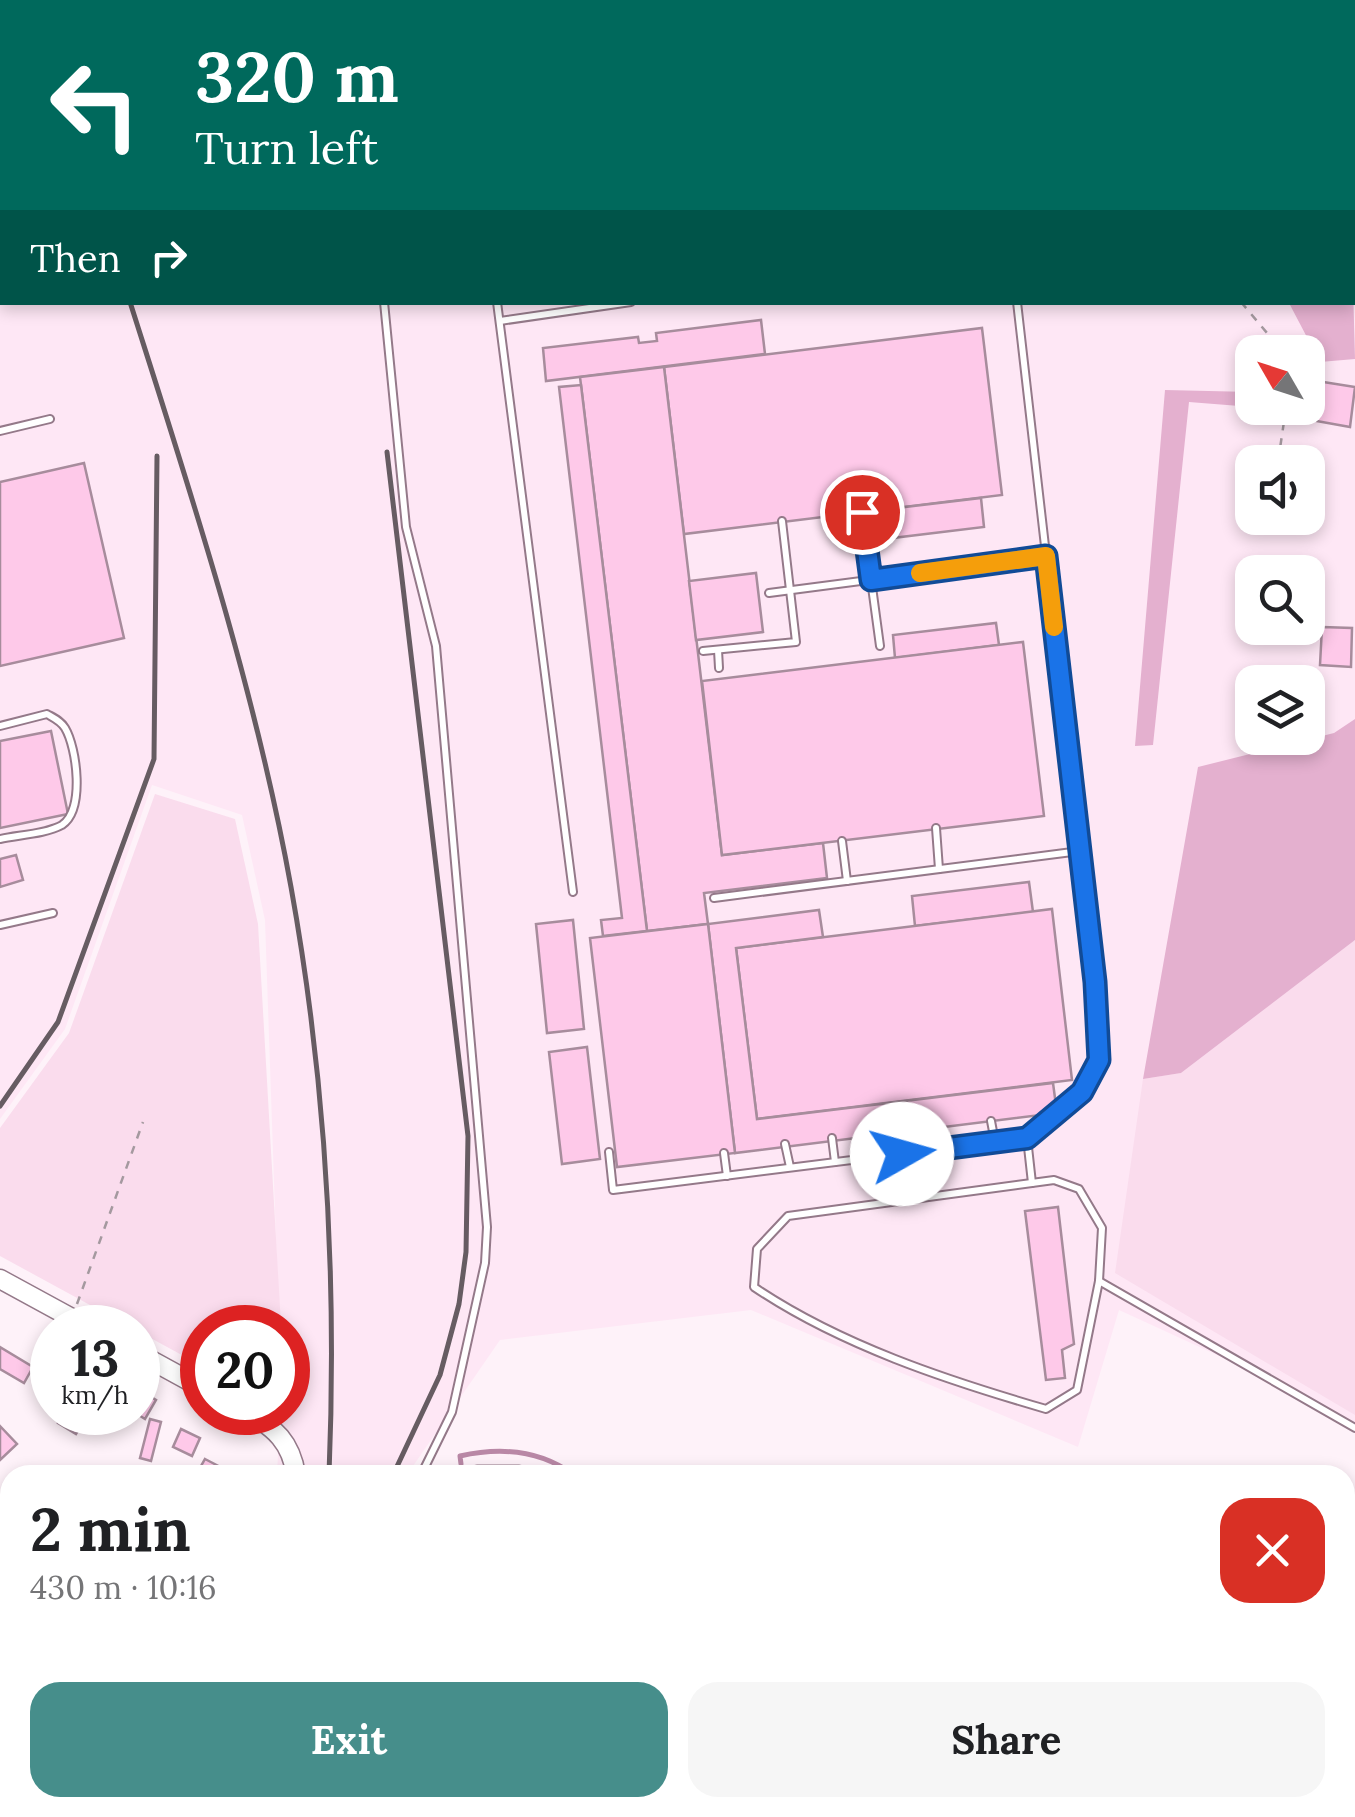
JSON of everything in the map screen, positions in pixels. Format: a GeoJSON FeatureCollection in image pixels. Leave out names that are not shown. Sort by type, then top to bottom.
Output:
{"type":"FeatureCollection","features":[{"type":"Feature","properties":{"kind":"main road"},"geometry":{"type":"LineString","coordinates":[[0,1279],[48,1305]]}},
{"type":"Feature","properties":{"kind":"main road"},"geometry":{"type":"LineString","coordinates":[[280,1435],[292,1453],[294,1465]]}},
{"type":"Feature","properties":{"kind":"lane"},"geometry":{"type":"LineString","coordinates":[[384,305],[406,526],[436,646],[487,1228],[486,1263],[452,1412],[426,1465]]}},
{"type":"Feature","properties":{"kind":"lane"},"geometry":{"type":"LineString","coordinates":[[497,305],[573,892]]}},
{"type":"Feature","properties":{"kind":"lane"},"geometry":{"type":"LineString","coordinates":[[500,321],[610,305]]}},
{"type":"Feature","properties":{"kind":"lane"},"geometry":{"type":"LineString","coordinates":[[609,1152],[613,1190],[1027,1138],[1082,1092],[1099,1060],[1095,982],[1017,305]]}},
{"type":"Feature","properties":{"kind":"lane"},"geometry":{"type":"LineString","coordinates":[[0,431],[50,419]]}},
{"type":"Feature","properties":{"kind":"lane"},"geometry":{"type":"LineString","coordinates":[[862,512],[880,646]]}},
{"type":"Feature","properties":{"kind":"lane"},"geometry":{"type":"LineString","coordinates":[[702,652],[796,642],[782,520]]}},
{"type":"Feature","properties":{"kind":"lane"},"geometry":{"type":"LineString","coordinates":[[769,593],[1046,556]]}},
{"type":"Feature","properties":{"kind":"lane"},"geometry":{"type":"LineString","coordinates":[[718,650],[719,668]]}},
{"type":"Feature","properties":{"kind":"lane"},"geometry":{"type":"LineString","coordinates":[[0,726],[46,714],[58,720],[67,731],[78,783],[76,802],[61,825],[0,839]]}},
{"type":"Feature","properties":{"kind":"lane"},"geometry":{"type":"LineString","coordinates":[[936,828],[939,869]]}},
{"type":"Feature","properties":{"kind":"lane"},"geometry":{"type":"LineString","coordinates":[[842,841],[847,881]]}},
{"type":"Feature","properties":{"kind":"lane"},"geometry":{"type":"LineString","coordinates":[[714,898],[1080,850]]}},
{"type":"Feature","properties":{"kind":"lane"},"geometry":{"type":"LineString","coordinates":[[0,926],[53,913]]}},
{"type":"Feature","properties":{"kind":"lane"},"geometry":{"type":"LineString","coordinates":[[991,1121],[994,1142]]}},
{"type":"Feature","properties":{"kind":"lane"},"geometry":{"type":"LineString","coordinates":[[900,1132],[902,1154]]}},
{"type":"Feature","properties":{"kind":"lane"},"geometry":{"type":"LineString","coordinates":[[832,1138],[835,1162]]}},
{"type":"Feature","properties":{"kind":"lane"},"geometry":{"type":"LineString","coordinates":[[1027,1138],[1032,1182]]}},
{"type":"Feature","properties":{"kind":"lane"},"geometry":{"type":"LineString","coordinates":[[786,1144],[790,1168]]}},
{"type":"Feature","properties":{"kind":"lane"},"geometry":{"type":"LineString","coordinates":[[724,1153],[727,1176]]}},
{"type":"Feature","properties":{"kind":"lane"},"geometry":{"type":"LineString","coordinates":[[1054,1180],[1080,1189],[1102,1228],[1098,1281],[1077,1390],[1046,1409],[962,1384],[808,1320],[754,1286],[757,1249],[788,1216],[1054,1180]]}},
{"type":"Feature","properties":{"kind":"lane"},"geometry":{"type":"LineString","coordinates":[[1098,1281],[1355,1428]]}},
{"type":"Feature","properties":{"kind":"path"},"geometry":{"type":"LineString","coordinates":[[1244,305],[1269,335]]}},
{"type":"Feature","properties":{"kind":"path"},"geometry":{"type":"LineString","coordinates":[[84,1285],[143,1122]]}},
{"type":"Feature","properties":{"kind":"shaded area"},"geometry":{"type":"Polygon","coordinates":[[[0,305],[1355,305],[1355,1428],[1276,1382],[1119,1310],[1078,1447],[751,1310],[500,1340],[414,1465],[277,1465],[279,1435],[310,1435],[310,1305],[278,1305],[265,920],[242,815],[152,785],[65,1029],[0,1119],[0,305]]]}},
{"type":"Feature","properties":{"kind":"shaded area"},"geometry":{"type":"Polygon","coordinates":[[[1290,305],[1354,305],[1355,359],[1325,362],[1325,335],[1306,335],[1290,305]]]}},
{"type":"Feature","properties":{"kind":"shaded area"},"geometry":{"type":"Polygon","coordinates":[[[1165,390],[1235,392],[1235,406],[1189,402],[1153,745],[1135,746],[1165,390]]]}},
{"type":"Feature","properties":{"kind":"shaded area"},"geometry":{"type":"Polygon","coordinates":[[[1355,719],[1355,940],[1181,1073],[1143,1079],[1198,767],[1246,755],[1325,755],[1325,735],[1355,719]]]}},
{"type":"Feature","properties":{"kind":"shaded area"},"geometry":{"type":"Polygon","coordinates":[[[155,794],[235,819],[258,924],[280,1305],[180,1305],[180,1354],[160,1343],[160,1305],[90,1305],[0,1256],[0,1128],[69,1033],[155,794]]]}},
{"type":"Feature","properties":{"kind":"shaded area"},"geometry":{"type":"Polygon","coordinates":[[[1355,940],[1355,1415],[1115,1273],[1143,1079],[1181,1073],[1355,940]]]}},
{"type":"Feature","properties":{"kind":"building"},"geometry":{"type":"Polygon","coordinates":[[[761,320],[765,354],[546,381],[543,348],[638,337],[639,343],[657,341],[656,333],[761,320]]]}},
{"type":"Feature","properties":{"kind":"building"},"geometry":{"type":"Polygon","coordinates":[[[982,328],[1002,495],[684,534],[664,367],[982,328]]]}},
{"type":"Feature","properties":{"kind":"building"},"geometry":{"type":"Polygon","coordinates":[[[664,367],[722,855],[823,843],[827,878],[704,893],[708,924],[647,931],[580,377],[664,367]]]}},
{"type":"Feature","properties":{"kind":"building"},"geometry":{"type":"Polygon","coordinates":[[[1325,382],[1355,387],[1350,427],[1325,423],[1325,382]]]}},
{"type":"Feature","properties":{"kind":"building"},"geometry":{"type":"Polygon","coordinates":[[[581,385],[647,931],[603,936],[601,920],[622,918],[559,387],[581,385]]]}},
{"type":"Feature","properties":{"kind":"building"},"geometry":{"type":"Polygon","coordinates":[[[84,463],[124,638],[0,666],[0,482],[84,463]]]}},
{"type":"Feature","properties":{"kind":"building"},"geometry":{"type":"Polygon","coordinates":[[[981,498],[984,527],[884,539],[880,510],[981,498]]]}},
{"type":"Feature","properties":{"kind":"building"},"geometry":{"type":"Polygon","coordinates":[[[756,573],[763,632],[696,640],[689,581],[756,573]]]}},
{"type":"Feature","properties":{"kind":"building"},"geometry":{"type":"Polygon","coordinates":[[[996,623],[999,645],[895,658],[893,635],[996,623]]]}},
{"type":"Feature","properties":{"kind":"building"},"geometry":{"type":"Polygon","coordinates":[[[1325,627],[1352,628],[1351,667],[1320,665],[1325,627]]]}},
{"type":"Feature","properties":{"kind":"building"},"geometry":{"type":"Polygon","coordinates":[[[1023,642],[1044,816],[722,855],[702,681],[1023,642]]]}},
{"type":"Feature","properties":{"kind":"building"},"geometry":{"type":"Polygon","coordinates":[[[51,731],[68,814],[0,828],[0,741],[51,731]]]}},
{"type":"Feature","properties":{"kind":"building"},"geometry":{"type":"Polygon","coordinates":[[[16,855],[23,880],[0,887],[0,859],[16,855]]]}},
{"type":"Feature","properties":{"kind":"building"},"geometry":{"type":"Polygon","coordinates":[[[1029,882],[1033,912],[915,926],[912,896],[1029,882]]]}},
{"type":"Feature","properties":{"kind":"building"},"geometry":{"type":"Polygon","coordinates":[[[1052,909],[1072,1080],[757,1119],[736,948],[1052,909]]]}},
{"type":"Feature","properties":{"kind":"building"},"geometry":{"type":"Polygon","coordinates":[[[819,910],[823,937],[736,948],[757,1119],[1053,1083],[1057,1113],[735,1153],[708,924],[819,910]]]}},
{"type":"Feature","properties":{"kind":"building"},"geometry":{"type":"Polygon","coordinates":[[[573,920],[584,1029],[547,1033],[536,924],[573,920]]]}},
{"type":"Feature","properties":{"kind":"building"},"geometry":{"type":"Polygon","coordinates":[[[708,924],[735,1153],[617,1167],[590,938],[708,924]]]}},
{"type":"Feature","properties":{"kind":"building"},"geometry":{"type":"Polygon","coordinates":[[[587,1047],[600,1159],[562,1164],[549,1052],[587,1047]]]}},
{"type":"Feature","properties":{"kind":"building"},"geometry":{"type":"Polygon","coordinates":[[[1058,1207],[1074,1344],[1062,1350],[1065,1378],[1046,1380],[1025,1211],[1058,1207]]]}},
{"type":"Feature","properties":{"kind":"building"},"geometry":{"type":"Polygon","coordinates":[[[0,1347],[30,1365],[24,1383],[0,1369],[0,1347]]]}},
{"type":"Feature","properties":{"kind":"building"},"geometry":{"type":"Polygon","coordinates":[[[0,1426],[17,1444],[0,1460],[0,1426]]]}},
{"type":"Feature","properties":{"kind":"building"},"geometry":{"type":"Polygon","coordinates":[[[180,1431],[180,1435],[200,1438],[192,1456],[173,1447],[180,1431]]]}},
{"type":"Feature","properties":{"kind":"building"},"geometry":{"type":"Polygon","coordinates":[[[146,1435],[158,1435],[151,1461],[140,1458],[146,1435]]]}},
{"type":"Feature","properties":{"kind":"waterway"},"geometry":{"type":"LineString","coordinates":[[461,1464],[460,1456],[519,1452],[559,1465]]}},
{"type":"Feature","properties":{"kind":"railway"},"geometry":{"type":"LineString","coordinates":[[131,305],[240,665],[291,887],[313,1033],[326,1180],[331,1327],[329,1465]]}},
{"type":"Feature","properties":{"kind":"railway"},"geometry":{"type":"LineString","coordinates":[[387,452],[468,1136],[466,1252],[459,1304],[440,1375],[398,1465]]}},
{"type":"Feature","properties":{"kind":"railway"},"geometry":{"type":"LineString","coordinates":[[0,1106],[58,1022],[154,759],[157,456]]}},
{"type":"Feature","properties":{"kind":"slow traffic"},"geometry":{"type":"LineString","coordinates":[[920,573],[1046,556],[1054,627]]}},
{"type":"Feature","properties":{"kind":"route"},"geometry":{"type":"LineString","coordinates":[[862,512],[871,580],[1046,556],[1095,982],[1099,1060],[1082,1092],[1027,1138],[902,1154]]}}]}
